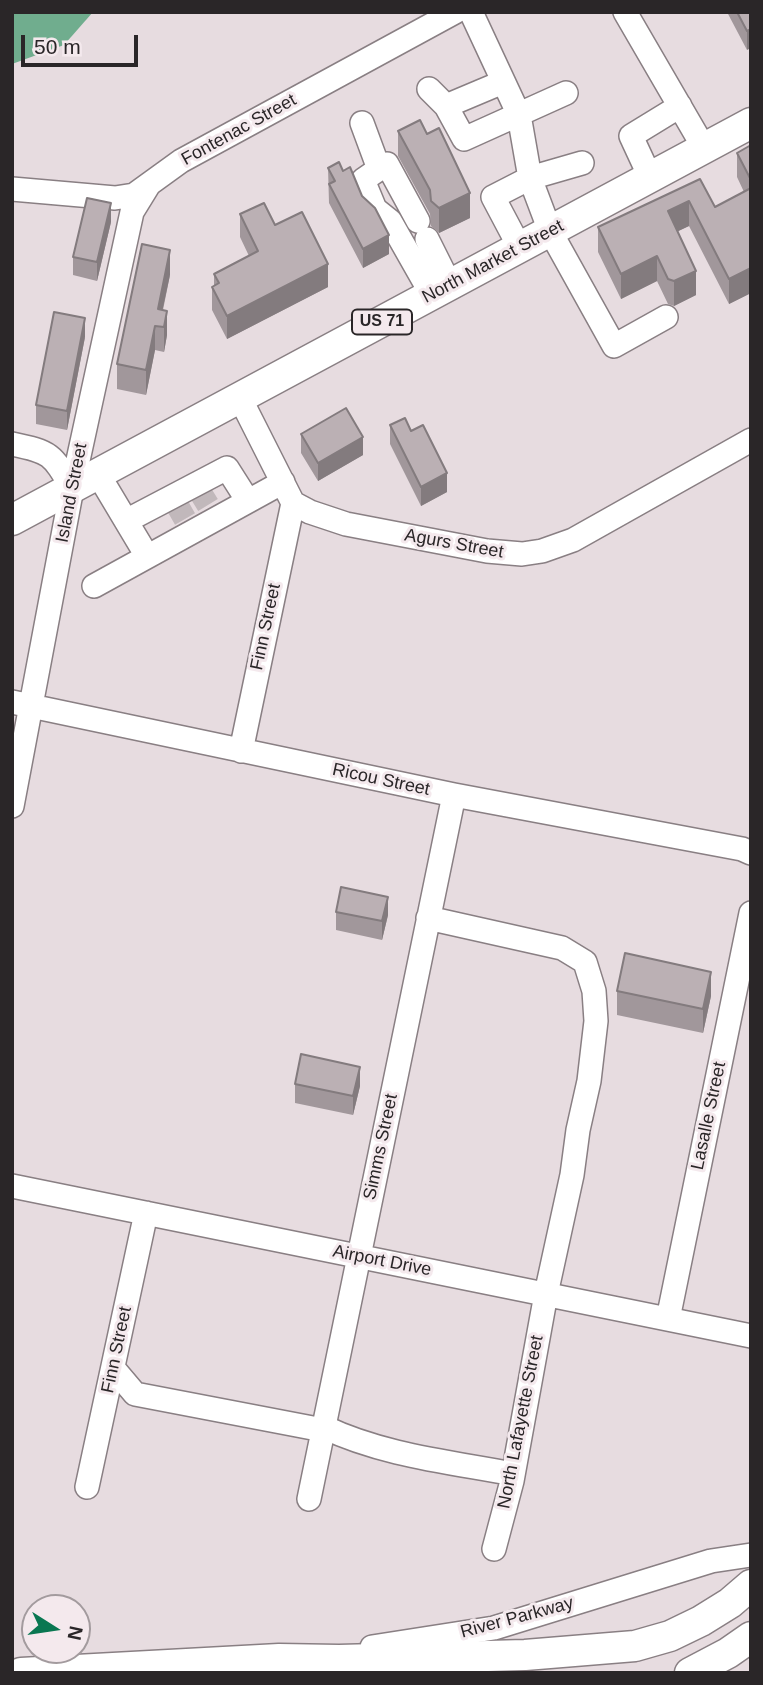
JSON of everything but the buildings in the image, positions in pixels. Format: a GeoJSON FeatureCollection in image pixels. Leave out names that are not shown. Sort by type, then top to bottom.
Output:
{"type":"FeatureCollection","features":[{"type":"Feature","properties":{"kind":"main road","name":"North Market Street"},"geometry":{"type":"LineString","coordinates":[[12,520],[751,123]]}},
{"type":"Feature","properties":{"kind":"main road"},"geometry":{"type":"LineString","coordinates":[[21,1673],[279,1659],[512,1656],[635,1646],[670,1636],[701,1621],[730,1603],[751,1585]]}},
{"type":"Feature","properties":{"kind":"main road"},"geometry":{"type":"LineString","coordinates":[[690,1673],[751,1637]]}},
{"type":"Feature","properties":{"kind":"street","name":"Fontenac Street"},"geometry":{"type":"LineString","coordinates":[[12,189],[116,198],[134,194],[181,161],[455,12]]}},
{"type":"Feature","properties":{"kind":"street"},"geometry":{"type":"LineString","coordinates":[[471,12],[519,115],[530,178],[550,231],[614,346],[666,317]]}},
{"type":"Feature","properties":{"kind":"street"},"geometry":{"type":"LineString","coordinates":[[625,12],[705,148]]}},
{"type":"Feature","properties":{"kind":"street"},"geometry":{"type":"LineString","coordinates":[[446,106],[503,82]]}},
{"type":"Feature","properties":{"kind":"street"},"geometry":{"type":"LineString","coordinates":[[429,89],[446,106],[464,139],[566,93]]}},
{"type":"Feature","properties":{"kind":"street"},"geometry":{"type":"LineString","coordinates":[[650,177],[631,136],[680,106]]}},
{"type":"Feature","properties":{"kind":"street"},"geometry":{"type":"LineString","coordinates":[[362,123],[379,169]]}},
{"type":"Feature","properties":{"kind":"street"},"geometry":{"type":"LineString","coordinates":[[520,248],[493,197],[530,178],[582,163]]}},
{"type":"Feature","properties":{"kind":"street"},"geometry":{"type":"LineString","coordinates":[[387,164],[423,230],[441,290],[390,221],[375,209],[363,180],[387,164]]}},
{"type":"Feature","properties":{"kind":"street","name":"Island Street"},"geometry":{"type":"LineString","coordinates":[[12,806],[22,704],[85,481],[132,212],[148,186]]}},
{"type":"Feature","properties":{"kind":"street"},"geometry":{"type":"LineString","coordinates":[[240,398],[293,503]]}},
{"type":"Feature","properties":{"kind":"street","name":"Agurs Street"},"geometry":{"type":"LineString","coordinates":[[293,503],[310,512],[346,524],[487,551],[532,552],[555,548],[573,540],[751,440]]}},
{"type":"Feature","properties":{"kind":"street"},"geometry":{"type":"LineString","coordinates":[[12,443],[39,449],[51,455],[85,481],[126,521],[147,556]]}},
{"type":"Feature","properties":{"kind":"street"},"geometry":{"type":"LineString","coordinates":[[126,521],[181,513],[205,500],[227,468],[248,501]]}},
{"type":"Feature","properties":{"kind":"street"},"geometry":{"type":"LineString","coordinates":[[94,586],[147,556],[181,513],[205,500],[248,501],[283,482]]}},
{"type":"Feature","properties":{"kind":"street","name":"Finn Street"},"geometry":{"type":"LineString","coordinates":[[241,751],[293,503]]}},
{"type":"Feature","properties":{"kind":"street","name":"Ricou Street"},"geometry":{"type":"LineString","coordinates":[[22,704],[454,795],[742,849],[751,853]]}},
{"type":"Feature","properties":{"kind":"street","name":"Simms Street"},"geometry":{"type":"LineString","coordinates":[[309,1499],[454,795]]}},
{"type":"Feature","properties":{"kind":"street","name":"Lasalle Street"},"geometry":{"type":"LineString","coordinates":[[668,1319],[751,913]]}},
{"type":"Feature","properties":{"kind":"street","name":"North Lafayette Street"},"geometry":{"type":"LineString","coordinates":[[428,918],[562,948],[585,962],[594,992],[596,1021],[589,1081],[513,1474],[494,1549]]}},
{"type":"Feature","properties":{"kind":"street","name":"Airport Drive"},"geometry":{"type":"LineString","coordinates":[[12,1186],[751,1336]]}},
{"type":"Feature","properties":{"kind":"street","name":"Finn Street"},"geometry":{"type":"LineString","coordinates":[[87,1487],[146,1213]]}},
{"type":"Feature","properties":{"kind":"street"},"geometry":{"type":"LineString","coordinates":[[113,1368],[135,1394],[323,1428],[376,1446],[513,1474]]}},
{"type":"Feature","properties":{"kind":"street","name":"River Parkway"},"geometry":{"type":"LineString","coordinates":[[279,1659],[424,1641],[494,1628],[711,1561],[751,1555]]}},
{"type":"Feature","properties":{"kind":"shaded area"},"geometry":{"type":"Polygon","coordinates":[[[12,12],[93,12],[64,45],[12,64],[12,12]]]}},
{"type":"Feature","properties":{"kind":"tunnel"},"geometry":{"type":"LineString","coordinates":[[200,492],[208,505]]}},
{"type":"Feature","properties":{"kind":"tunnel"},"geometry":{"type":"LineString","coordinates":[[177,505],[185,519]]}}]}
